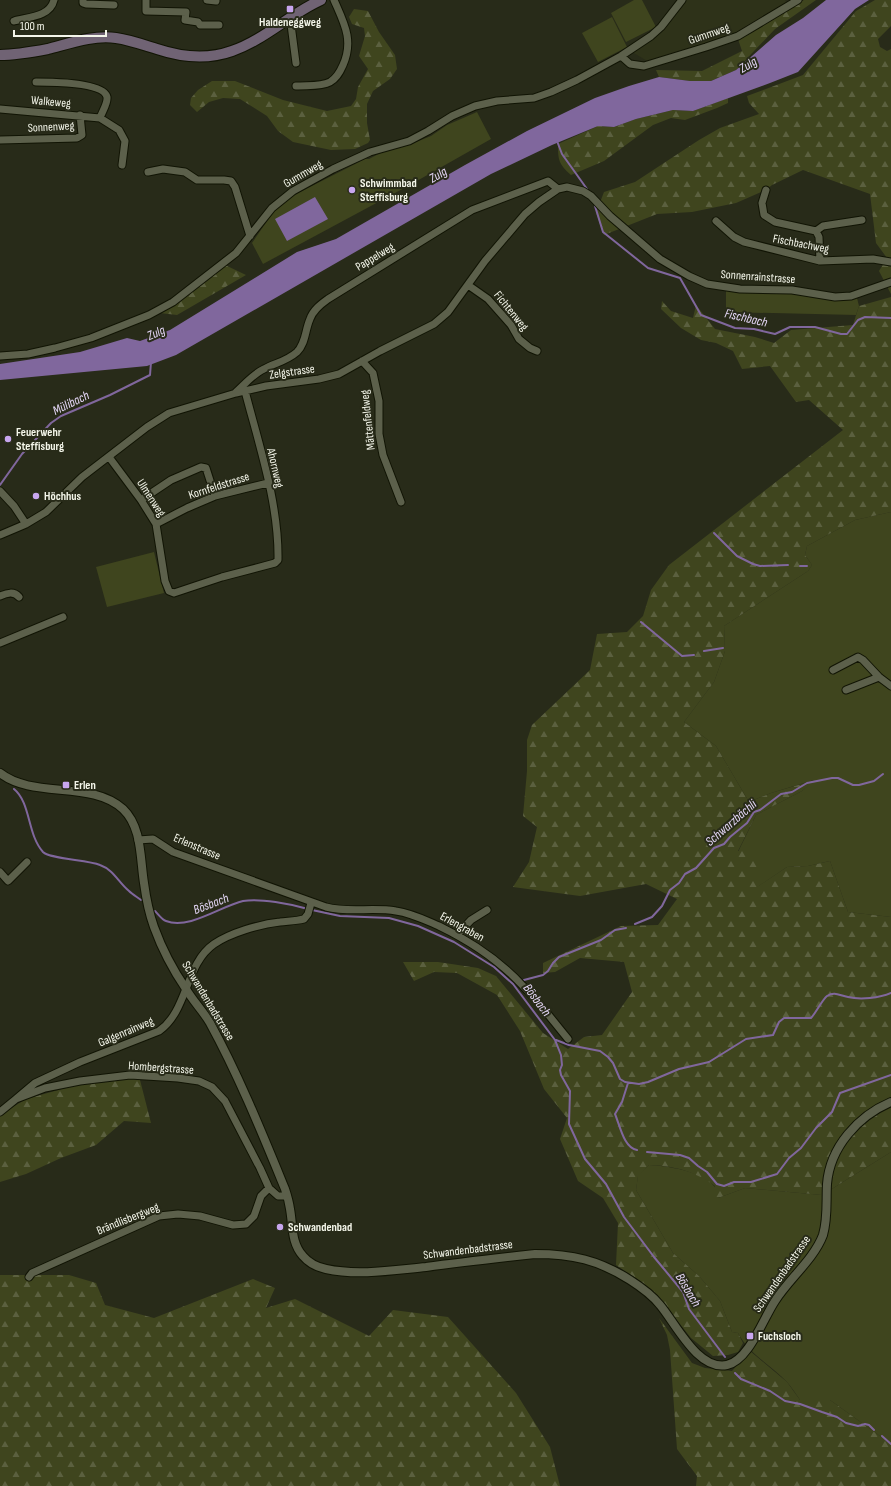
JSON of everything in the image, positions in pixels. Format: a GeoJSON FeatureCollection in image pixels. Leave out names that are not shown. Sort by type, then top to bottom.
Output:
{"type":"FeatureCollection","features":[{"type":"Feature","properties":{"kind":"main road"},"geometry":{"type":"LineString","coordinates":[[0,55],[26,53],[89,39],[106,37],[128,40],[185,56],[210,56],[242,47],[290,17],[321,0]]}},
{"type":"Feature","properties":{"kind":"street"},"geometry":{"type":"LineString","coordinates":[[14,21],[47,13],[53,6],[54,0]]}},
{"type":"Feature","properties":{"kind":"street"},"geometry":{"type":"LineString","coordinates":[[83,0],[83,3],[86,4],[114,5]]}},
{"type":"Feature","properties":{"kind":"street"},"geometry":{"type":"LineString","coordinates":[[146,0],[146,10],[186,12],[185,20],[198,22],[200,25],[219,25]]}},
{"type":"Feature","properties":{"kind":"street"},"geometry":{"type":"LineString","coordinates":[[207,0],[216,1]]}},
{"type":"Feature","properties":{"kind":"street"},"geometry":{"type":"LineString","coordinates":[[296,86],[329,82],[337,77],[348,55],[346,26],[334,0]]}},
{"type":"Feature","properties":{"kind":"street","name":"Gummweg"},"geometry":{"type":"LineString","coordinates":[[0,356],[28,354],[91,338],[149,315],[173,302],[236,253],[272,208],[293,191],[333,169],[370,152],[409,141],[452,116],[475,106],[497,100],[534,98],[577,80],[640,45],[657,31],[682,0]]}},
{"type":"Feature","properties":{"kind":"street","name":"Gummweg"},"geometry":{"type":"LineString","coordinates":[[621,56],[630,64],[644,66],[706,47],[738,36],[798,0]]}},
{"type":"Feature","properties":{"kind":"street"},"geometry":{"type":"LineString","coordinates":[[290,17],[296,63]]}},
{"type":"Feature","properties":{"kind":"street","name":"Walkeweg"},"geometry":{"type":"LineString","coordinates":[[36,82],[82,84],[103,90],[107,96],[107,100],[100,118]]}},
{"type":"Feature","properties":{"kind":"street","name":"Walkeweg"},"geometry":{"type":"LineString","coordinates":[[0,109],[100,118],[119,130],[125,141],[122,165]]}},
{"type":"Feature","properties":{"kind":"street","name":"Sonnenweg"},"geometry":{"type":"LineString","coordinates":[[0,140],[77,138],[82,135],[80,115]]}},
{"type":"Feature","properties":{"kind":"street"},"geometry":{"type":"LineString","coordinates":[[148,172],[163,169],[185,172],[197,180],[224,180],[231,182],[235,187],[250,236]]}},
{"type":"Feature","properties":{"kind":"street","name":"Pappelweg"},"geometry":{"type":"LineString","coordinates":[[236,392],[252,376],[264,368],[289,359],[296,353],[303,344],[310,318],[319,305],[328,299],[472,210],[548,181],[558,189]]}},
{"type":"Feature","properties":{"kind":"street","name":"Sonnenrainstrasse"},"geometry":{"type":"LineString","coordinates":[[558,189],[567,187],[583,190],[591,196],[610,216],[660,259],[689,276],[707,284],[740,289],[792,290],[835,297],[851,296],[891,282]]}},
{"type":"Feature","properties":{"kind":"street","name":"Zelgstrasse"},"geometry":{"type":"LineString","coordinates":[[0,535],[26,524],[46,512],[82,477],[147,427],[169,413],[236,392],[339,374],[434,324],[448,312],[485,261],[525,214],[558,189]]}},
{"type":"Feature","properties":{"kind":"street"},"geometry":{"type":"LineString","coordinates":[[766,190],[763,196],[763,213],[766,217],[775,222],[816,231],[823,226],[862,220]]}},
{"type":"Feature","properties":{"kind":"street","name":"Fischbachweg"},"geometry":{"type":"LineString","coordinates":[[716,221],[734,238],[744,242],[820,261],[873,259],[891,262]]}},
{"type":"Feature","properties":{"kind":"street"},"geometry":{"type":"LineString","coordinates":[[816,231],[819,238],[820,261]]}},
{"type":"Feature","properties":{"kind":"street","name":"Fichtenweg"},"geometry":{"type":"LineString","coordinates":[[468,285],[488,299],[511,325],[519,339],[530,348],[537,351]]}},
{"type":"Feature","properties":{"kind":"street","name":"Mättenfeldweg"},"geometry":{"type":"LineString","coordinates":[[362,361],[373,373],[379,401],[379,434],[383,454],[401,502]]}},
{"type":"Feature","properties":{"kind":"street","name":"Ahornweg"},"geometry":{"type":"LineString","coordinates":[[165,581],[169,591],[174,593],[222,577],[274,563],[278,560],[274,511],[245,391]]}},
{"type":"Feature","properties":{"kind":"street","name":"Ulmenweg"},"geometry":{"type":"LineString","coordinates":[[109,457],[141,500],[156,524],[165,581]]}},
{"type":"Feature","properties":{"kind":"street"},"geometry":{"type":"LineString","coordinates":[[141,500],[171,480],[201,467],[206,468],[215,496]]}},
{"type":"Feature","properties":{"kind":"street","name":"Kornfeldstrasse"},"geometry":{"type":"LineString","coordinates":[[156,524],[215,496],[268,482]]}},
{"type":"Feature","properties":{"kind":"street"},"geometry":{"type":"LineString","coordinates":[[0,491],[14,506],[26,524]]}},
{"type":"Feature","properties":{"kind":"street"},"geometry":{"type":"LineString","coordinates":[[0,596],[12,593],[17,594],[19,597]]}},
{"type":"Feature","properties":{"kind":"street"},"geometry":{"type":"LineString","coordinates":[[0,644],[63,617]]}},
{"type":"Feature","properties":{"kind":"street"},"geometry":{"type":"LineString","coordinates":[[833,670],[858,657],[891,686]]}},
{"type":"Feature","properties":{"kind":"street"},"geometry":{"type":"LineString","coordinates":[[846,690],[879,677]]}},
{"type":"Feature","properties":{"kind":"street"},"geometry":{"type":"LineString","coordinates":[[2,777],[29,785],[70,791],[107,799],[127,813],[135,827],[138,840]]}},
{"type":"Feature","properties":{"kind":"street","name":"Erlenstrasse"},"geometry":{"type":"LineString","coordinates":[[138,840],[153,839],[173,852],[310,908]]}},
{"type":"Feature","properties":{"kind":"street","name":"Schwandenbadstrasse"},"geometry":{"type":"LineString","coordinates":[[138,840],[145,892],[153,925],[162,946],[186,989],[210,1022],[234,1070],[275,1164],[287,1196],[296,1245],[304,1257],[322,1268],[344,1271],[400,1270],[535,1254],[576,1256],[603,1265],[647,1292],[661,1306],[699,1355],[708,1362],[717,1365],[726,1365],[737,1360],[747,1350],[775,1300],[818,1244],[826,1222],[828,1182],[830,1169],[837,1149],[850,1132],[868,1115],[891,1102]]}},
{"type":"Feature","properties":{"kind":"street"},"geometry":{"type":"LineString","coordinates":[[0,872],[8,881],[27,862]]}},
{"type":"Feature","properties":{"kind":"street","name":"Erlengraben"},"geometry":{"type":"LineString","coordinates":[[310,908],[386,910],[406,913],[457,935],[495,960],[511,974],[568,1039]]}},
{"type":"Feature","properties":{"kind":"street","name":"Galgenrainweg"},"geometry":{"type":"LineString","coordinates":[[16,1099],[35,1083],[41,1080],[80,1062],[159,1031],[169,1022],[186,989],[199,958],[215,944],[253,927],[302,920],[306,917],[310,908]]}},
{"type":"Feature","properties":{"kind":"street"},"geometry":{"type":"LineString","coordinates":[[457,935],[471,920],[487,910]]}},
{"type":"Feature","properties":{"kind":"street","name":"Hombergstrasse"},"geometry":{"type":"LineString","coordinates":[[0,1112],[16,1099],[45,1088],[80,1081],[130,1075],[199,1081],[212,1087],[225,1101],[269,1188]]}},
{"type":"Feature","properties":{"kind":"street"},"geometry":{"type":"LineString","coordinates":[[269,1188],[278,1196],[287,1196]]}},
{"type":"Feature","properties":{"kind":"street","name":"Brändlisbergweg"},"geometry":{"type":"LineString","coordinates":[[29,1277],[32,1273],[159,1216],[178,1214],[200,1216],[233,1225],[246,1224],[254,1216],[261,1196],[269,1188]]}},
{"type":"Feature","properties":{"kind":"shaded area"},"geometry":{"type":"Polygon","coordinates":[[[683,0],[785,0],[789,8],[734,36],[649,62],[632,52],[683,0]]]}},
{"type":"Feature","properties":{"kind":"green space"},"geometry":{"type":"Polygon","coordinates":[[[634,0],[642,0],[656,27],[626,42],[611,13],[634,0]]]}},
{"type":"Feature","properties":{"kind":"green space"},"geometry":{"type":"Polygon","coordinates":[[[804,0],[816,0],[775,29],[736,70],[711,81],[690,81],[659,77],[656,70],[702,71],[742,51],[738,39],[804,0]]]}},
{"type":"Feature","properties":{"kind":"green space"},"geometry":{"type":"Polygon","coordinates":[[[875,0],[891,0],[891,26],[878,39],[880,47],[887,51],[891,49],[891,294],[879,271],[887,258],[876,243],[870,194],[803,170],[772,185],[766,190],[736,203],[692,212],[657,214],[604,235],[596,213],[604,192],[635,182],[720,128],[759,114],[749,103],[747,96],[803,75],[856,11],[875,0]]]}},
{"type":"Feature","properties":{"kind":"green space"},"geometry":{"type":"Polygon","coordinates":[[[354,9],[368,11],[379,32],[395,55],[397,69],[390,79],[373,91],[367,104],[367,123],[370,140],[368,143],[355,149],[331,150],[293,142],[278,131],[267,116],[240,99],[223,98],[209,102],[197,112],[190,105],[191,98],[198,90],[212,81],[235,81],[283,100],[327,111],[351,106],[356,99],[358,87],[368,69],[359,56],[365,36],[364,28],[352,24],[349,17],[354,9]]]}},
{"type":"Feature","properties":{"kind":"green space"},"geometry":{"type":"Polygon","coordinates":[[[612,17],[627,47],[598,62],[582,33],[612,17]]]}},
{"type":"Feature","properties":{"kind":"green space"},"geometry":{"type":"Polygon","coordinates":[[[728,98],[728,103],[685,120],[671,118],[653,125],[604,161],[571,175],[560,162],[558,144],[598,126],[614,127],[636,119],[673,110],[693,111],[728,98]]]}},
{"type":"Feature","properties":{"kind":"green space","name":"Schwimmbad Steffisburg"},"geometry":{"type":"Polygon","coordinates":[[[477,112],[491,139],[408,186],[263,264],[252,243],[274,211],[294,195],[365,159],[369,159],[386,150],[411,144],[431,136],[447,125],[477,112]]]}},
{"type":"Feature","properties":{"kind":"green space"},"geometry":{"type":"Polygon","coordinates":[[[225,265],[246,275],[177,315],[160,313],[225,265]]]}},
{"type":"Feature","properties":{"kind":"green space"},"geometry":{"type":"Polygon","coordinates":[[[726,287],[830,297],[856,294],[859,306],[856,315],[726,312],[726,287]]]}},
{"type":"Feature","properties":{"kind":"green space"},"geometry":{"type":"Polygon","coordinates":[[[891,297],[891,512],[855,520],[807,546],[805,555],[812,565],[808,571],[724,626],[725,651],[714,682],[684,722],[716,746],[749,802],[771,793],[815,780],[802,791],[756,815],[738,851],[758,850],[757,887],[787,867],[808,866],[830,861],[848,912],[891,917],[891,1152],[822,1195],[745,1188],[718,1198],[711,1195],[715,1186],[684,1170],[649,1165],[638,1176],[636,1190],[673,1253],[699,1276],[720,1301],[732,1332],[738,1333],[743,1343],[738,1352],[728,1355],[713,1356],[691,1338],[658,1296],[640,1281],[616,1265],[618,1223],[603,1198],[578,1181],[560,1139],[567,1118],[544,1089],[520,1031],[497,995],[457,973],[434,972],[414,981],[403,962],[438,962],[478,968],[496,976],[543,1033],[568,1049],[584,1037],[602,1035],[632,992],[624,962],[580,958],[555,972],[543,973],[543,963],[621,926],[658,925],[677,899],[646,884],[580,896],[513,887],[529,862],[537,827],[523,816],[527,771],[527,740],[532,725],[590,670],[597,634],[627,632],[643,616],[651,590],[669,565],[843,430],[809,400],[796,402],[770,366],[742,369],[733,351],[716,343],[701,340],[681,328],[661,309],[662,301],[671,311],[693,318],[696,305],[715,329],[755,337],[774,343],[791,330],[853,325],[859,306],[891,297]]]}},
{"type":"Feature","properties":{"kind":"green space"},"geometry":{"type":"Polygon","coordinates":[[[891,512],[891,917],[848,912],[830,861],[808,866],[787,867],[756,888],[738,852],[756,815],[802,791],[814,780],[771,793],[749,802],[716,746],[684,722],[714,682],[725,651],[724,626],[808,571],[812,565],[805,555],[807,546],[855,520],[891,512]]]}},
{"type":"Feature","properties":{"kind":"green space"},"geometry":{"type":"Polygon","coordinates":[[[154,552],[164,593],[107,607],[96,567],[154,552]]]}},
{"type":"Feature","properties":{"kind":"green space"},"geometry":{"type":"Polygon","coordinates":[[[132,1078],[140,1080],[151,1123],[124,1121],[96,1145],[61,1158],[26,1174],[0,1182],[0,1115],[26,1099],[80,1084],[132,1078]]]}},
{"type":"Feature","properties":{"kind":"green space"},"geometry":{"type":"Polygon","coordinates":[[[891,1152],[891,1444],[830,1400],[800,1400],[787,1382],[748,1347],[738,1333],[732,1332],[720,1301],[699,1276],[673,1253],[636,1190],[638,1175],[649,1165],[674,1168],[693,1173],[714,1186],[718,1198],[745,1188],[822,1195],[891,1152]]]}},
{"type":"Feature","properties":{"kind":"green space"},"geometry":{"type":"Polygon","coordinates":[[[0,1275],[69,1275],[96,1283],[105,1305],[154,1318],[253,1279],[275,1288],[266,1308],[295,1299],[369,1336],[393,1310],[448,1317],[516,1393],[550,1447],[560,1486],[0,1486],[0,1275]]]}},
{"type":"Feature","properties":{"kind":"green space"},"geometry":{"type":"Polygon","coordinates":[[[659,1318],[692,1363],[705,1368],[732,1371],[750,1351],[787,1382],[800,1400],[830,1400],[891,1444],[891,1486],[696,1486],[697,1476],[677,1449],[670,1350],[667,1335],[659,1318]]]}},
{"type":"Feature","properties":{"kind":"water","name":"Zulg"},"geometry":{"type":"Polygon","coordinates":[[[826,0],[869,0],[855,9],[798,72],[693,111],[673,110],[636,119],[614,127],[598,126],[552,145],[491,174],[176,355],[147,366],[0,380],[0,364],[80,352],[127,338],[140,341],[170,330],[297,252],[336,239],[527,131],[595,98],[659,77],[690,81],[711,81],[736,70],[776,35],[803,18],[826,0]]]}},
{"type":"Feature","properties":{"kind":"water"},"geometry":{"type":"Polygon","coordinates":[[[315,197],[328,219],[287,241],[275,219],[315,197]]]}},
{"type":"Feature","properties":{"kind":"waterway","name":"Fischbach"},"geometry":{"type":"LineString","coordinates":[[557,141],[562,154],[587,189]]}},
{"type":"Feature","properties":{"kind":"waterway","name":"Fischbach"},"geometry":{"type":"LineString","coordinates":[[595,206],[603,232],[648,268],[680,278],[701,315],[735,328],[754,329],[775,334],[790,327],[815,327],[841,334],[847,334],[858,320],[865,317],[891,318]]}},
{"type":"Feature","properties":{"kind":"waterway","name":"Mülibach"},"geometry":{"type":"LineString","coordinates":[[0,485],[22,454],[51,423],[61,416],[110,395],[150,375],[151,362]]}},
{"type":"Feature","properties":{"kind":"waterway"},"geometry":{"type":"LineString","coordinates":[[714,533],[737,556],[753,564],[760,566],[788,565]]}},
{"type":"Feature","properties":{"kind":"waterway"},"geometry":{"type":"LineString","coordinates":[[800,566],[807,566]]}},
{"type":"Feature","properties":{"kind":"waterway"},"geometry":{"type":"LineString","coordinates":[[641,622],[682,656],[694,655]]}},
{"type":"Feature","properties":{"kind":"waterway"},"geometry":{"type":"LineString","coordinates":[[704,651],[723,648]]}},
{"type":"Feature","properties":{"kind":"waterway","name":"Schwarzbächli"},"geometry":{"type":"LineString","coordinates":[[635,924],[652,917],[662,906],[670,890],[679,883],[685,874],[696,868],[714,848],[724,844],[747,823],[754,812],[760,810],[781,794],[792,792],[807,783],[832,778],[838,778],[853,785],[859,785],[874,781],[883,774]]}},
{"type":"Feature","properties":{"kind":"waterway","name":"Bösbach"},"geometry":{"type":"LineString","coordinates":[[14,789],[23,802],[34,837],[43,852],[53,856],[94,863],[105,867],[125,888],[141,900]]}},
{"type":"Feature","properties":{"kind":"waterway","name":"Bösbach"},"geometry":{"type":"LineString","coordinates":[[155,911],[165,920],[175,923],[195,920],[234,904],[250,900],[284,903],[308,909]]}},
{"type":"Feature","properties":{"kind":"waterway","name":"Bösbach"},"geometry":{"type":"LineString","coordinates":[[312,910],[340,916],[389,918],[418,926],[454,942],[494,967],[513,984],[555,1040],[561,1055],[561,1075],[570,1091],[569,1124],[585,1159],[606,1184],[624,1217],[683,1292],[689,1309],[725,1357]]}},
{"type":"Feature","properties":{"kind":"waterway","name":"Schwarzbächli"},"geometry":{"type":"LineString","coordinates":[[524,980],[543,975],[559,957],[601,940],[615,930],[626,928]]}},
{"type":"Feature","properties":{"kind":"waterway"},"geometry":{"type":"LineString","coordinates":[[556,1040],[569,1045],[600,1051],[613,1063],[620,1079],[625,1082],[639,1084],[648,1082],[679,1069],[709,1062],[746,1039],[773,1035],[779,1022],[784,1018],[811,1018],[827,996],[835,994],[853,998],[864,998],[876,997],[891,993]]}},
{"type":"Feature","properties":{"kind":"waterway"},"geometry":{"type":"LineString","coordinates":[[647,1152],[680,1155],[689,1158],[707,1172],[717,1184],[724,1186],[734,1182],[751,1182],[777,1174],[789,1158],[801,1148],[816,1128],[832,1112],[840,1093],[891,1075]]}},
{"type":"Feature","properties":{"kind":"waterway"},"geometry":{"type":"LineString","coordinates":[[628,1083],[622,1102],[615,1114],[626,1141],[637,1150]]}},
{"type":"Feature","properties":{"kind":"waterway","name":"Bösbach"},"geometry":{"type":"LineString","coordinates":[[735,1373],[741,1379],[770,1391],[785,1401],[800,1404],[837,1417],[846,1423],[858,1426],[865,1424],[869,1425],[874,1430]]}},
{"type":"Feature","properties":{"kind":"waterway","name":"Bösbach"},"geometry":{"type":"LineString","coordinates":[[882,1436],[891,1444]]}},
{"type":"Feature","properties":{"kind":"place","name":"Haldeneggweg"},"geometry":{"type":"Point","coordinates":[290,9]}},
{"type":"Feature","properties":{"kind":"place","name":"Schwimmbad Steffisburg"},"geometry":{"type":"Point","coordinates":[352,190]}},
{"type":"Feature","properties":{"kind":"place","name":"Feuerwehr Steffisburg"},"geometry":{"type":"Point","coordinates":[8,439]}},
{"type":"Feature","properties":{"kind":"place","name":"Höchhus"},"geometry":{"type":"Point","coordinates":[36,496]}},
{"type":"Feature","properties":{"kind":"place","name":"Erlen"},"geometry":{"type":"Point","coordinates":[66,785]}},
{"type":"Feature","properties":{"kind":"place","name":"Schwandenbad"},"geometry":{"type":"Point","coordinates":[280,1227]}},
{"type":"Feature","properties":{"kind":"place","name":"Fuchsloch"},"geometry":{"type":"Point","coordinates":[750,1336]}}]}
